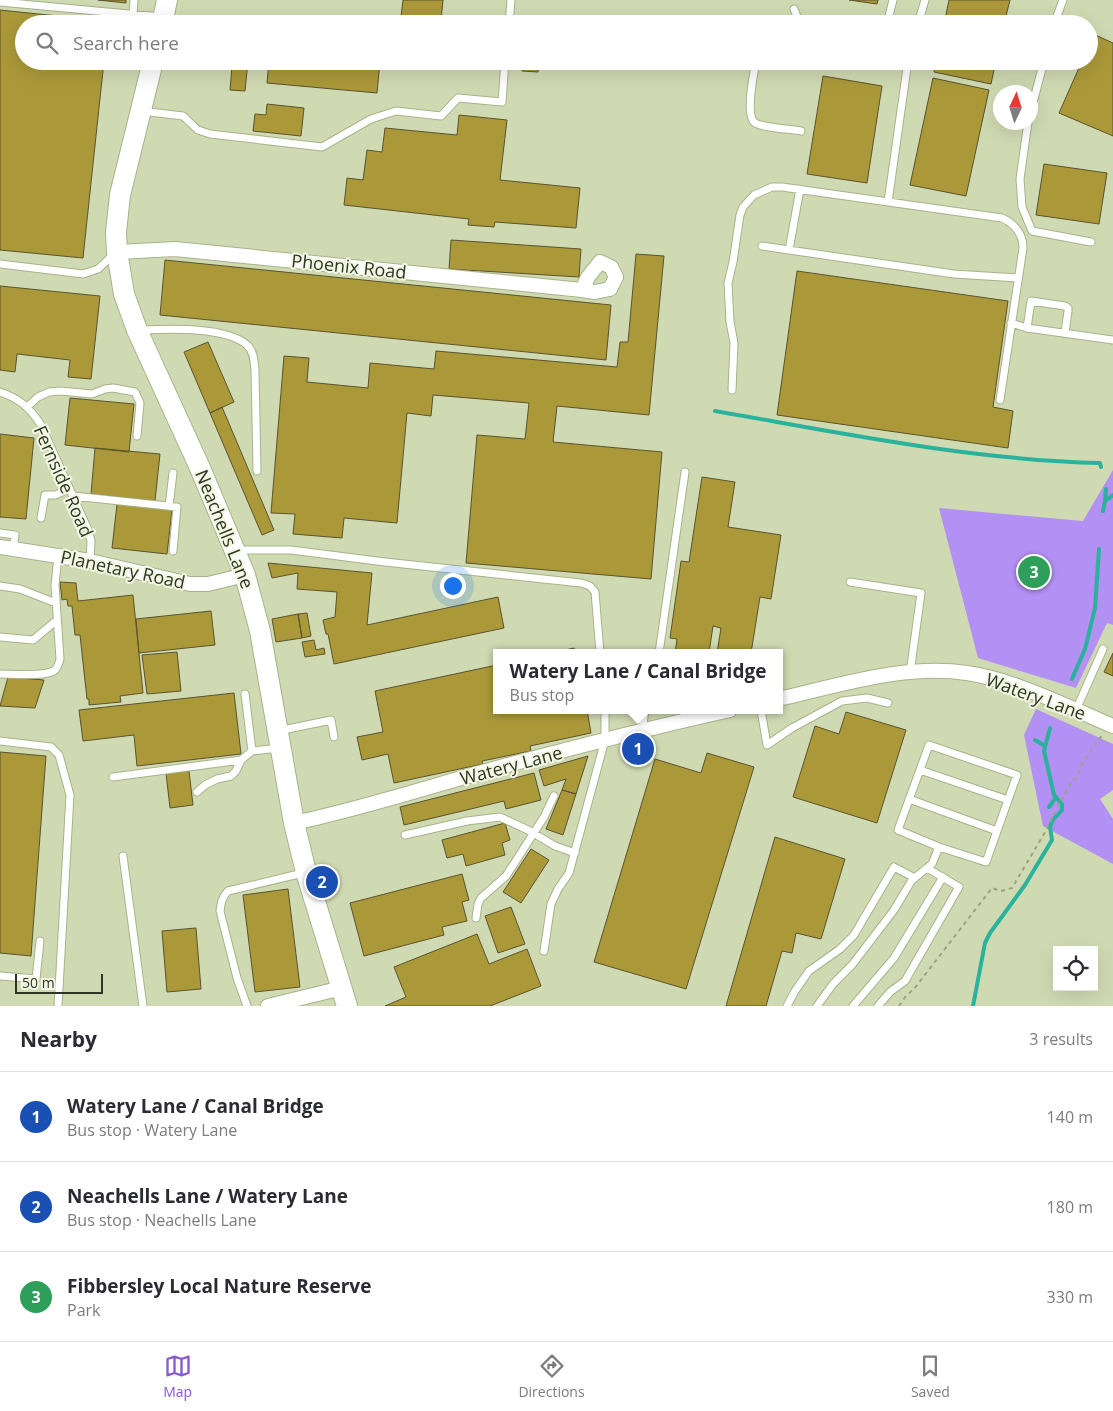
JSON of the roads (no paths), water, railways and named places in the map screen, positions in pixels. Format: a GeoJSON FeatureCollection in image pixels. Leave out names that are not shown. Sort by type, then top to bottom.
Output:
{"type":"FeatureCollection","features":[{"type":"Feature","properties":{"kind":"street","name":"Neachells Lane"},"geometry":{"type":"LineString","coordinates":[[151,70],[120,195],[116,232],[117,252],[124,294],[137,330],[200,468],[245,575],[260,631],[294,824],[306,872],[345,997]]}},
{"type":"Feature","properties":{"kind":"street","name":"Phoenix Road"},"geometry":{"type":"LineString","coordinates":[[117,252],[175,249],[582,290]]}},
{"type":"Feature","properties":{"kind":"street","name":"Planetary Road"},"geometry":{"type":"LineString","coordinates":[[6,548],[90,561],[190,584],[208,584],[245,575]]}},
{"type":"Feature","properties":{"kind":"street","name":"Watery Lane"},"geometry":{"type":"LineString","coordinates":[[783,698],[878,676],[957,672],[1002,681],[1076,710],[1108,730]]}},
{"type":"Feature","properties":{"kind":"street","name":"Watery Lane"},"geometry":{"type":"LineString","coordinates":[[294,824],[338,814],[504,766],[642,730],[712,714]]}},
{"type":"Feature","properties":{"kind":"street"},"geometry":{"type":"LineString","coordinates":[[268,1006],[345,997]]}},
{"type":"Feature","properties":{"kind":"lane"},"geometry":{"type":"LineString","coordinates":[[133,15],[134,0]]}},
{"type":"Feature","properties":{"kind":"lane"},"geometry":{"type":"LineString","coordinates":[[510,15],[511,0]]}},
{"type":"Feature","properties":{"kind":"lane"},"geometry":{"type":"LineString","coordinates":[[889,15],[893,0]]}},
{"type":"Feature","properties":{"kind":"lane"},"geometry":{"type":"LineString","coordinates":[[921,15],[925,0]]}},
{"type":"Feature","properties":{"kind":"lane"},"geometry":{"type":"LineString","coordinates":[[1057,15],[1062,0]]}},
{"type":"Feature","properties":{"kind":"lane"},"geometry":{"type":"LineString","coordinates":[[0,2],[133,15],[164,14]]}},
{"type":"Feature","properties":{"kind":"lane"},"geometry":{"type":"LineString","coordinates":[[794,9],[796,15]]}},
{"type":"Feature","properties":{"kind":"lane"},"geometry":{"type":"LineString","coordinates":[[141,111],[183,116],[198,130],[210,134],[322,147],[371,119],[396,111],[441,116],[458,98],[502,102],[505,70]]}},
{"type":"Feature","properties":{"kind":"lane"},"geometry":{"type":"LineString","coordinates":[[755,70],[752,79],[750,113],[752,120],[758,124],[801,131]]}},
{"type":"Feature","properties":{"kind":"lane"},"geometry":{"type":"LineString","coordinates":[[888,202],[907,70]]}},
{"type":"Feature","properties":{"kind":"lane"},"geometry":{"type":"LineString","coordinates":[[1038,85],[1042,70]]}},
{"type":"Feature","properties":{"kind":"lane"},"geometry":{"type":"LineString","coordinates":[[1027,130],[1020,179],[1022,207],[1032,231],[1091,242]]}},
{"type":"Feature","properties":{"kind":"lane"},"geometry":{"type":"LineString","coordinates":[[732,390],[734,343],[728,283],[743,207],[754,195],[762,190],[782,187],[1002,218],[1020,232],[1023,241],[1000,400]]}},
{"type":"Feature","properties":{"kind":"lane"},"geometry":{"type":"LineString","coordinates":[[789,250],[800,189]]}},
{"type":"Feature","properties":{"kind":"lane"},"geometry":{"type":"LineString","coordinates":[[762,246],[954,274],[1018,278]]}},
{"type":"Feature","properties":{"kind":"lane"},"geometry":{"type":"LineString","coordinates":[[0,264],[83,274],[98,270],[117,252]]}},
{"type":"Feature","properties":{"kind":"lane"},"geometry":{"type":"LineString","coordinates":[[1027,328],[1031,301],[1068,308],[1065,333]]}},
{"type":"Feature","properties":{"kind":"lane"},"geometry":{"type":"LineString","coordinates":[[1012,323],[1027,328],[1113,340]]}},
{"type":"Feature","properties":{"kind":"lane"},"geometry":{"type":"LineString","coordinates":[[137,330],[176,329],[216,333],[229,335],[247,344],[253,356],[255,370],[257,471]]}},
{"type":"Feature","properties":{"kind":"lane"},"geometry":{"type":"LineString","coordinates":[[27,407],[38,397],[50,392],[61,391],[92,394],[105,389],[130,390],[136,392],[140,403],[137,436]]}},
{"type":"Feature","properties":{"kind":"lane","name":"Fernside Road"},"geometry":{"type":"LineString","coordinates":[[0,392],[13,396],[27,407],[41,425],[91,541],[90,561]]}},
{"type":"Feature","properties":{"kind":"lane"},"geometry":{"type":"LineString","coordinates":[[660,649],[685,472]]}},
{"type":"Feature","properties":{"kind":"lane"},"geometry":{"type":"LineString","coordinates":[[169,506],[172,473]]}},
{"type":"Feature","properties":{"kind":"lane"},"geometry":{"type":"LineString","coordinates":[[41,518],[44,495],[56,495],[69,488]]}},
{"type":"Feature","properties":{"kind":"lane"},"geometry":{"type":"LineString","coordinates":[[73,496],[177,507],[173,551]]}},
{"type":"Feature","properties":{"kind":"lane"},"geometry":{"type":"LineString","coordinates":[[0,533],[15,535],[6,548]]}},
{"type":"Feature","properties":{"kind":"lane"},"geometry":{"type":"LineString","coordinates":[[236,550],[292,550],[581,583],[590,586],[595,592],[600,649]]}},
{"type":"Feature","properties":{"kind":"lane"},"geometry":{"type":"LineString","coordinates":[[0,674],[46,674],[55,670],[60,659],[55,585],[58,555]]}},
{"type":"Feature","properties":{"kind":"lane"},"geometry":{"type":"LineString","coordinates":[[850,582],[921,593],[910,673]]}},
{"type":"Feature","properties":{"kind":"lane"},"geometry":{"type":"LineString","coordinates":[[0,586],[20,589],[56,602]]}},
{"type":"Feature","properties":{"kind":"lane"},"geometry":{"type":"LineString","coordinates":[[0,637],[33,640],[57,620]]}},
{"type":"Feature","properties":{"kind":"lane"},"geometry":{"type":"LineString","coordinates":[[1076,710],[1103,649]]}},
{"type":"Feature","properties":{"kind":"lane"},"geometry":{"type":"LineString","coordinates":[[245,694],[252,751]]}},
{"type":"Feature","properties":{"kind":"lane"},"geometry":{"type":"LineString","coordinates":[[762,714],[767,746],[792,728],[842,702],[867,698],[888,702]]}},
{"type":"Feature","properties":{"kind":"lane"},"geometry":{"type":"LineString","coordinates":[[544,951],[551,904],[558,889],[570,873],[605,740],[605,714]]}},
{"type":"Feature","properties":{"kind":"lane"},"geometry":{"type":"LineString","coordinates":[[642,730],[644,714]]}},
{"type":"Feature","properties":{"kind":"lane"},"geometry":{"type":"LineString","coordinates":[[197,792],[205,785],[217,779],[231,776],[236,771],[241,760],[252,751],[279,740],[330,720],[334,737]]}},
{"type":"Feature","properties":{"kind":"lane"},"geometry":{"type":"LineString","coordinates":[[0,741],[51,747],[59,756],[70,795],[58,1006]]}},
{"type":"Feature","properties":{"kind":"lane"},"geometry":{"type":"LineString","coordinates":[[929,745],[1017,775],[986,862],[940,847],[898,830],[920,770],[929,745]]}},
{"type":"Feature","properties":{"kind":"lane"},"geometry":{"type":"LineString","coordinates":[[113,777],[241,760]]}},
{"type":"Feature","properties":{"kind":"lane"},"geometry":{"type":"LineString","coordinates":[[920,770],[1008,800]]}},
{"type":"Feature","properties":{"kind":"lane"},"geometry":{"type":"LineString","coordinates":[[476,918],[481,898],[506,876],[544,817],[554,796]]}},
{"type":"Feature","properties":{"kind":"lane"},"geometry":{"type":"LineString","coordinates":[[909,799],[997,831]]}},
{"type":"Feature","properties":{"kind":"lane"},"geometry":{"type":"LineString","coordinates":[[405,835],[467,821],[500,817],[534,833],[555,846],[575,853]]}},
{"type":"Feature","properties":{"kind":"lane"},"geometry":{"type":"LineString","coordinates":[[817,1006],[882,926],[915,878],[932,864],[940,847]]}},
{"type":"Feature","properties":{"kind":"lane"},"geometry":{"type":"LineString","coordinates":[[123,856],[143,1006]]}},
{"type":"Feature","properties":{"kind":"lane"},"geometry":{"type":"LineString","coordinates":[[787,1006],[809,971],[840,949],[854,935],[894,867],[915,878]]}},
{"type":"Feature","properties":{"kind":"lane"},"geometry":{"type":"LineString","coordinates":[[878,1006],[890,992],[905,981],[960,888],[927,868]]}},
{"type":"Feature","properties":{"kind":"lane"},"geometry":{"type":"LineString","coordinates":[[247,1006],[237,978],[220,911],[220,903],[223,896],[228,891],[306,872]]}},
{"type":"Feature","properties":{"kind":"lane"},"geometry":{"type":"LineString","coordinates":[[853,1006],[894,958],[943,878]]}},
{"type":"Feature","properties":{"kind":"lane"},"geometry":{"type":"LineString","coordinates":[[0,976],[36,979],[40,941]]}},
{"type":"Feature","properties":{"kind":"waterway"},"geometry":{"type":"LineString","coordinates":[[715,411],[955,451],[1003,457],[1100,463],[1101,467]]}},
{"type":"Feature","properties":{"kind":"waterway"},"geometry":{"type":"LineString","coordinates":[[1105,501],[1106,489]]}},
{"type":"Feature","properties":{"kind":"waterway"},"geometry":{"type":"LineString","coordinates":[[1103,511],[1105,501],[1113,495]]}},
{"type":"Feature","properties":{"kind":"waterway"},"geometry":{"type":"LineString","coordinates":[[1072,679],[1085,649],[1095,608],[1099,549]]}},
{"type":"Feature","properties":{"kind":"waterway"},"geometry":{"type":"LineString","coordinates":[[973,1006],[985,943],[990,933],[1025,885],[1052,840],[1050,827],[1052,821],[1062,810],[1062,804],[1054,795],[1044,751],[1050,728]]}},
{"type":"Feature","properties":{"kind":"waterway"},"geometry":{"type":"LineString","coordinates":[[1035,740],[1045,746]]}},
{"type":"Feature","properties":{"kind":"waterway"},"geometry":{"type":"LineString","coordinates":[[1049,807],[1056,797]]}},
{"type":"Feature","properties":{"kind":"place","name":"Fibbersley Local Nature Reserve"},"geometry":{"type":"Point","coordinates":[1034,572]}},
{"type":"Feature","properties":{"kind":"place","name":"Watery Lane / Canal Bridge"},"geometry":{"type":"Point","coordinates":[638,749]}},
{"type":"Feature","properties":{"kind":"place","name":"Neachells Lane / Watery Lane"},"geometry":{"type":"Point","coordinates":[322,882]}}]}
